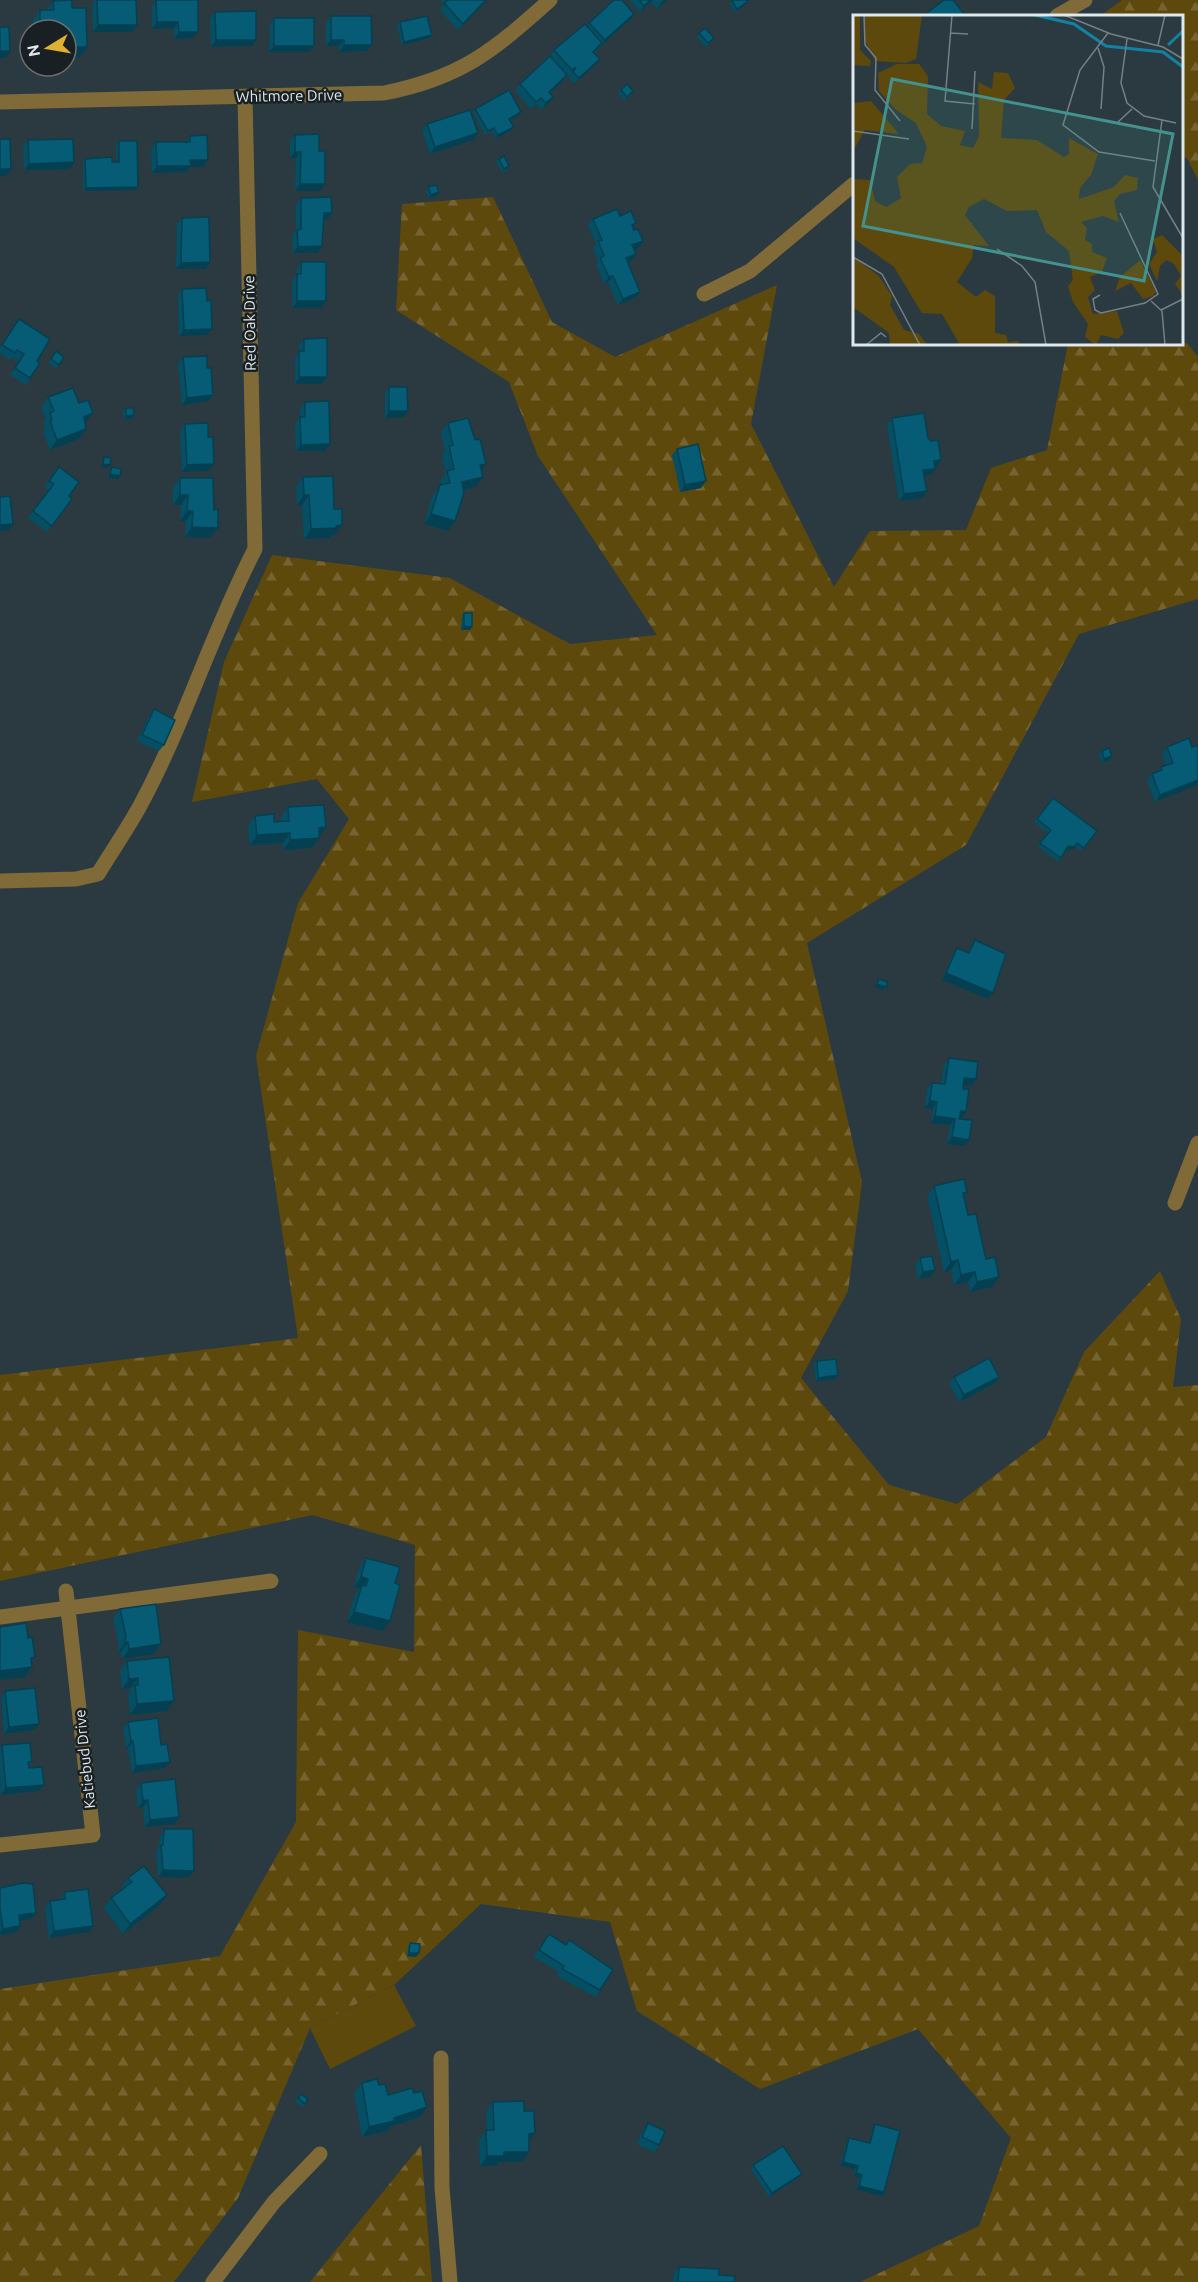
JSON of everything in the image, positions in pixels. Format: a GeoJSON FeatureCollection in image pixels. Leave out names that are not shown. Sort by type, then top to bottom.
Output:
{"type":"FeatureCollection","features":[{"type":"Feature","properties":{"kind":"street","name":"Whitmore Drive"},"geometry":{"type":"LineString","coordinates":[[0,102],[367,94],[417,87],[448,76],[478,60],[498,46],[550,0]]}},
{"type":"Feature","properties":{"kind":"street"},"geometry":{"type":"LineString","coordinates":[[1059,15],[1085,0]]}},
{"type":"Feature","properties":{"kind":"street","name":"Red Oak Drive"},"geometry":{"type":"LineString","coordinates":[[0,881],[76,879],[98,874],[141,804],[173,736],[227,602],[255,549],[245,97]]}},
{"type":"Feature","properties":{"kind":"street"},"geometry":{"type":"LineString","coordinates":[[704,294],[750,271],[853,186]]}},
{"type":"Feature","properties":{"kind":"street"},"geometry":{"type":"LineString","coordinates":[[1175,1203],[1198,1143]]}},
{"type":"Feature","properties":{"kind":"street"},"geometry":{"type":"LineString","coordinates":[[0,1617],[271,1581]]}},
{"type":"Feature","properties":{"kind":"street","name":"Katiebud Drive"},"geometry":{"type":"LineString","coordinates":[[0,1845],[93,1835],[66,1591]]}},
{"type":"Feature","properties":{"kind":"street"},"geometry":{"type":"LineString","coordinates":[[441,2058],[442,2188],[450,2282]]}},
{"type":"Feature","properties":{"kind":"street"},"geometry":{"type":"LineString","coordinates":[[213,2282],[274,2202],[320,2154]]}},
{"type":"Feature","properties":{"kind":"green space"},"geometry":{"type":"Polygon","coordinates":[[[1122,0],[1198,0],[1198,180],[1183,155],[1183,15],[1101,15],[1122,0]]]}},
{"type":"Feature","properties":{"kind":"green space"},"geometry":{"type":"Polygon","coordinates":[[[493,197],[552,322],[615,357],[777,285],[751,424],[834,587],[870,531],[966,530],[991,468],[1047,450],[1068,345],[1183,345],[1187,343],[1198,357],[1198,599],[1079,634],[966,845],[807,943],[862,1182],[848,1291],[801,1378],[889,1485],[957,1504],[1046,1437],[1084,1352],[1160,1271],[1181,1319],[1173,1387],[1198,1385],[1198,2282],[860,2282],[979,2226],[1011,2138],[918,2029],[760,2089],[637,2011],[610,1922],[481,1904],[394,1985],[310,2028],[238,2198],[174,2282],[0,2282],[0,1989],[220,1956],[296,1822],[298,1630],[414,1652],[415,1545],[313,1515],[0,1581],[0,1375],[298,1338],[256,1056],[298,903],[349,819],[317,779],[192,802],[224,662],[272,555],[450,578],[570,644],[657,635],[538,456],[509,382],[396,310],[402,204],[493,197]]]}},
{"type":"Feature","properties":{"kind":"green space"},"geometry":{"type":"Polygon","coordinates":[[[394,1985],[416,2026],[330,2069],[310,2028],[394,1985]]]}},
{"type":"Feature","properties":{"kind":"green space"},"geometry":{"type":"Polygon","coordinates":[[[421,2145],[432,2282],[310,2282],[421,2145]]]}},
{"type":"Feature","properties":{"kind":"building"},"geometry":{"type":"Polygon","coordinates":[[[72,0],[72,8],[86,8],[87,47],[78,47],[78,18],[40,18],[40,10],[54,10],[53,1],[72,0]]]}},
{"type":"Feature","properties":{"kind":"building"},"geometry":{"type":"Polygon","coordinates":[[[97,0],[136,0],[137,25],[98,25],[97,0]]]}},
{"type":"Feature","properties":{"kind":"building"},"geometry":{"type":"Polygon","coordinates":[[[156,0],[198,0],[198,32],[179,32],[178,22],[157,22],[156,0]]]}},
{"type":"Feature","properties":{"kind":"building"},"geometry":{"type":"Polygon","coordinates":[[[448,0],[486,0],[463,24],[444,3],[448,0]]]}},
{"type":"Feature","properties":{"kind":"building"},"geometry":{"type":"Polygon","coordinates":[[[614,0],[622,0],[634,14],[605,40],[589,23],[614,0]]]}},
{"type":"Feature","properties":{"kind":"building"},"geometry":{"type":"Polygon","coordinates":[[[639,0],[651,0],[644,6],[639,0]]]}},
{"type":"Feature","properties":{"kind":"building"},"geometry":{"type":"Polygon","coordinates":[[[733,0],[748,0],[748,1],[737,9],[733,0]]]}},
{"type":"Feature","properties":{"kind":"building"},"geometry":{"type":"Polygon","coordinates":[[[944,0],[953,0],[964,14],[962,15],[924,15],[944,0]]]}},
{"type":"Feature","properties":{"kind":"building"},"geometry":{"type":"Polygon","coordinates":[[[256,11],[256,40],[216,40],[215,12],[256,11]]]}},
{"type":"Feature","properties":{"kind":"building"},"geometry":{"type":"Polygon","coordinates":[[[331,16],[371,16],[372,45],[344,45],[344,40],[331,40],[331,16]]]}},
{"type":"Feature","properties":{"kind":"building"},"geometry":{"type":"Polygon","coordinates":[[[427,16],[432,35],[404,42],[400,22],[427,16]]]}},
{"type":"Feature","properties":{"kind":"building"},"geometry":{"type":"Polygon","coordinates":[[[274,18],[314,18],[314,46],[274,46],[274,18]]]}},
{"type":"Feature","properties":{"kind":"building"},"geometry":{"type":"Polygon","coordinates":[[[585,24],[602,43],[593,52],[600,59],[579,78],[573,72],[576,67],[572,70],[554,50],[585,24]]]}},
{"type":"Feature","properties":{"kind":"building"},"geometry":{"type":"Polygon","coordinates":[[[0,27],[9,27],[10,51],[0,51],[0,27]]]}},
{"type":"Feature","properties":{"kind":"building"},"geometry":{"type":"Polygon","coordinates":[[[705,28],[714,38],[708,43],[699,33],[705,28]]]}},
{"type":"Feature","properties":{"kind":"building"},"geometry":{"type":"Polygon","coordinates":[[[550,56],[567,75],[549,92],[553,97],[546,103],[541,98],[536,102],[520,84],[550,56]]]}},
{"type":"Feature","properties":{"kind":"building"},"geometry":{"type":"Polygon","coordinates":[[[627,84],[633,91],[627,97],[621,90],[627,84]]]}},
{"type":"Feature","properties":{"kind":"building"},"geometry":{"type":"Polygon","coordinates":[[[509,90],[521,112],[509,119],[514,127],[498,135],[494,128],[488,131],[475,109],[509,90]]]}},
{"type":"Feature","properties":{"kind":"building"},"geometry":{"type":"Polygon","coordinates":[[[470,110],[478,133],[435,147],[427,124],[470,110]]]}},
{"type":"Feature","properties":{"kind":"building"},"geometry":{"type":"Polygon","coordinates":[[[319,134],[319,151],[325,151],[325,184],[300,184],[301,152],[295,152],[295,135],[319,134]]]}},
{"type":"Feature","properties":{"kind":"building"},"geometry":{"type":"Polygon","coordinates":[[[207,135],[208,160],[190,160],[191,166],[157,166],[156,142],[190,142],[190,136],[207,135]]]}},
{"type":"Feature","properties":{"kind":"building"},"geometry":{"type":"Polygon","coordinates":[[[0,139],[10,139],[11,169],[0,169],[0,139]]]}},
{"type":"Feature","properties":{"kind":"building"},"geometry":{"type":"Polygon","coordinates":[[[73,139],[74,162],[29,164],[28,140],[73,139]]]}},
{"type":"Feature","properties":{"kind":"building"},"geometry":{"type":"Polygon","coordinates":[[[119,141],[137,141],[138,187],[86,188],[85,159],[112,157],[112,162],[119,162],[119,141]]]}},
{"type":"Feature","properties":{"kind":"building"},"geometry":{"type":"Polygon","coordinates":[[[504,156],[509,166],[504,169],[499,159],[504,156]]]}},
{"type":"Feature","properties":{"kind":"building"},"geometry":{"type":"Polygon","coordinates":[[[436,185],[439,192],[431,195],[428,187],[436,185]]]}},
{"type":"Feature","properties":{"kind":"building"},"geometry":{"type":"Polygon","coordinates":[[[331,197],[332,213],[324,213],[322,246],[298,247],[297,230],[301,229],[301,198],[331,197]]]}},
{"type":"Feature","properties":{"kind":"building"},"geometry":{"type":"Polygon","coordinates":[[[617,209],[620,216],[631,211],[636,223],[632,225],[634,230],[638,229],[643,241],[632,245],[636,254],[626,258],[640,292],[623,299],[613,276],[609,277],[600,258],[604,256],[598,241],[602,240],[593,219],[617,209]]]}},
{"type":"Feature","properties":{"kind":"building"},"geometry":{"type":"Polygon","coordinates":[[[209,217],[210,262],[181,263],[182,218],[209,217]]]}},
{"type":"Feature","properties":{"kind":"building"},"geometry":{"type":"Polygon","coordinates":[[[301,262],[326,262],[326,301],[297,301],[297,274],[301,274],[301,262]]]}},
{"type":"Feature","properties":{"kind":"building"},"geometry":{"type":"Polygon","coordinates":[[[206,288],[207,301],[211,300],[212,329],[184,330],[182,289],[206,288]]]}},
{"type":"Feature","properties":{"kind":"building"},"geometry":{"type":"Polygon","coordinates":[[[19,319],[50,339],[37,361],[40,363],[30,378],[15,368],[24,354],[17,350],[15,353],[2,345],[19,319]]]}},
{"type":"Feature","properties":{"kind":"building"},"geometry":{"type":"Polygon","coordinates":[[[327,338],[327,377],[299,377],[299,351],[304,351],[304,339],[327,338]]]}},
{"type":"Feature","properties":{"kind":"building"},"geometry":{"type":"Polygon","coordinates":[[[56,351],[64,357],[59,365],[51,359],[56,351]]]}},
{"type":"Feature","properties":{"kind":"building"},"geometry":{"type":"Polygon","coordinates":[[[207,356],[207,368],[211,368],[213,395],[187,398],[183,357],[207,356]]]}},
{"type":"Feature","properties":{"kind":"building"},"geometry":{"type":"Polygon","coordinates":[[[389,387],[407,387],[408,411],[389,411],[389,387]]]}},
{"type":"Feature","properties":{"kind":"building"},"geometry":{"type":"Polygon","coordinates":[[[73,388],[79,403],[88,400],[93,413],[84,417],[86,429],[57,440],[50,421],[52,420],[50,413],[54,411],[48,397],[73,388]]]}},
{"type":"Feature","properties":{"kind":"building"},"geometry":{"type":"Polygon","coordinates":[[[329,401],[330,444],[301,445],[300,417],[305,417],[305,402],[329,401]]]}},
{"type":"Feature","properties":{"kind":"building"},"geometry":{"type":"Polygon","coordinates":[[[126,408],[133,408],[134,415],[126,416],[126,408]]]}},
{"type":"Feature","properties":{"kind":"building"},"geometry":{"type":"Polygon","coordinates":[[[924,413],[928,438],[931,441],[938,440],[941,460],[934,461],[935,469],[923,470],[927,491],[904,494],[892,418],[924,413]]]}},
{"type":"Feature","properties":{"kind":"building"},"geometry":{"type":"Polygon","coordinates":[[[468,418],[475,440],[480,439],[486,464],[480,465],[483,477],[462,482],[464,493],[455,521],[431,514],[440,485],[450,483],[447,471],[454,469],[449,446],[453,445],[448,423],[468,418]]]}},
{"type":"Feature","properties":{"kind":"building"},"geometry":{"type":"Polygon","coordinates":[[[208,423],[208,437],[213,437],[214,464],[187,465],[185,424],[208,423]]]}},
{"type":"Feature","properties":{"kind":"building"},"geometry":{"type":"Polygon","coordinates":[[[698,444],[706,481],[685,485],[677,449],[698,444]]]}},
{"type":"Feature","properties":{"kind":"building"},"geometry":{"type":"Polygon","coordinates":[[[104,457],[111,458],[110,465],[103,464],[104,457]]]}},
{"type":"Feature","properties":{"kind":"building"},"geometry":{"type":"Polygon","coordinates":[[[59,467],[79,482],[69,496],[72,499],[52,526],[33,511],[54,484],[49,481],[59,467]]]}},
{"type":"Feature","properties":{"kind":"building"},"geometry":{"type":"Polygon","coordinates":[[[112,467],[121,469],[120,476],[110,474],[112,467]]]}},
{"type":"Feature","properties":{"kind":"building"},"geometry":{"type":"Polygon","coordinates":[[[333,476],[334,509],[342,509],[342,525],[336,528],[311,529],[309,495],[304,495],[303,477],[333,476]]]}},
{"type":"Feature","properties":{"kind":"building"},"geometry":{"type":"Polygon","coordinates":[[[180,478],[213,478],[214,510],[218,509],[218,528],[192,527],[193,511],[187,511],[188,495],[180,495],[180,478]]]}},
{"type":"Feature","properties":{"kind":"building"},"geometry":{"type":"Polygon","coordinates":[[[10,496],[13,524],[0,525],[0,497],[10,496]]]}},
{"type":"Feature","properties":{"kind":"building"},"geometry":{"type":"Polygon","coordinates":[[[464,613],[472,613],[472,627],[464,626],[464,613]]]}},
{"type":"Feature","properties":{"kind":"building"},"geometry":{"type":"Polygon","coordinates":[[[154,709],[175,720],[164,745],[142,735],[154,709]]]}},
{"type":"Feature","properties":{"kind":"building"},"geometry":{"type":"Polygon","coordinates":[[[1189,738],[1192,747],[1198,745],[1198,780],[1160,795],[1152,774],[1162,770],[1161,767],[1173,763],[1167,747],[1189,738]]]}},
{"type":"Feature","properties":{"kind":"building"},"geometry":{"type":"Polygon","coordinates":[[[1109,748],[1112,756],[1104,759],[1102,751],[1109,748]]]}},
{"type":"Feature","properties":{"kind":"building"},"geometry":{"type":"Polygon","coordinates":[[[1053,798],[1097,831],[1084,848],[1077,843],[1074,847],[1068,846],[1061,858],[1040,843],[1051,830],[1037,819],[1053,798]]]}},
{"type":"Feature","properties":{"kind":"building"},"geometry":{"type":"Polygon","coordinates":[[[324,805],[326,827],[319,828],[319,838],[290,840],[290,833],[257,835],[255,816],[274,814],[274,822],[289,821],[288,807],[324,805]]]}},
{"type":"Feature","properties":{"kind":"building"},"geometry":{"type":"Polygon","coordinates":[[[975,940],[1006,954],[993,993],[946,973],[957,948],[969,953],[975,940]]]}},
{"type":"Feature","properties":{"kind":"building"},"geometry":{"type":"Polygon","coordinates":[[[879,979],[888,982],[886,987],[877,984],[879,979]]]}},
{"type":"Feature","properties":{"kind":"building"},"geometry":{"type":"Polygon","coordinates":[[[949,1058],[978,1062],[976,1079],[964,1078],[963,1089],[969,1089],[966,1112],[961,1111],[959,1119],[972,1120],[969,1140],[952,1137],[955,1119],[935,1116],[937,1102],[930,1101],[932,1083],[945,1084],[949,1058]]]}},
{"type":"Feature","properties":{"kind":"building"},"geometry":{"type":"Polygon","coordinates":[[[964,1179],[967,1192],[963,1193],[968,1215],[976,1214],[986,1259],[995,1257],[999,1277],[977,1282],[975,1272],[961,1275],[958,1260],[951,1262],[934,1186],[964,1179]]]}},
{"type":"Feature","properties":{"kind":"building"},"geometry":{"type":"Polygon","coordinates":[[[932,1256],[935,1270],[923,1272],[920,1258],[932,1256]]]}},
{"type":"Feature","properties":{"kind":"building"},"geometry":{"type":"Polygon","coordinates":[[[989,1358],[999,1377],[964,1395],[954,1377],[989,1358]]]}},
{"type":"Feature","properties":{"kind":"building"},"geometry":{"type":"Polygon","coordinates":[[[836,1359],[838,1375],[818,1378],[817,1361],[836,1359]]]}},
{"type":"Feature","properties":{"kind":"building"},"geometry":{"type":"Polygon","coordinates":[[[366,1558],[400,1567],[395,1583],[400,1585],[390,1621],[354,1612],[362,1585],[366,1586],[368,1579],[361,1577],[366,1558]]]}},
{"type":"Feature","properties":{"kind":"building"},"geometry":{"type":"Polygon","coordinates":[[[156,1604],[161,1644],[129,1649],[128,1642],[125,1643],[126,1636],[120,1609],[156,1604]]]}},
{"type":"Feature","properties":{"kind":"building"},"geometry":{"type":"Polygon","coordinates":[[[26,1623],[28,1638],[32,1637],[35,1657],[31,1658],[32,1667],[0,1671],[0,1627],[26,1623]]]}},
{"type":"Feature","properties":{"kind":"building"},"geometry":{"type":"Polygon","coordinates":[[[169,1657],[174,1701],[137,1704],[135,1685],[138,1685],[138,1678],[129,1679],[127,1661],[169,1657]]]}},
{"type":"Feature","properties":{"kind":"building"},"geometry":{"type":"Polygon","coordinates":[[[35,1688],[39,1724],[9,1727],[5,1691],[35,1688]]]}},
{"type":"Feature","properties":{"kind":"building"},"geometry":{"type":"Polygon","coordinates":[[[158,1718],[161,1745],[167,1744],[170,1762],[136,1766],[128,1722],[158,1718]]]}},
{"type":"Feature","properties":{"kind":"building"},"geometry":{"type":"Polygon","coordinates":[[[30,1743],[32,1762],[28,1762],[29,1768],[42,1767],[44,1785],[6,1788],[2,1745],[30,1743]]]}},
{"type":"Feature","properties":{"kind":"building"},"geometry":{"type":"Polygon","coordinates":[[[175,1779],[179,1817],[150,1820],[148,1800],[143,1801],[141,1783],[175,1779]]]}},
{"type":"Feature","properties":{"kind":"building"},"geometry":{"type":"Polygon","coordinates":[[[164,1829],[193,1829],[194,1871],[163,1870],[161,1845],[163,1845],[164,1829]]]}},
{"type":"Feature","properties":{"kind":"building"},"geometry":{"type":"Polygon","coordinates":[[[144,1866],[167,1895],[130,1924],[111,1898],[132,1882],[128,1878],[144,1866]]]}},
{"type":"Feature","properties":{"kind":"building"},"geometry":{"type":"Polygon","coordinates":[[[23,1883],[33,1884],[36,1913],[19,1915],[20,1926],[3,1929],[0,1888],[23,1883]]]}},
{"type":"Feature","properties":{"kind":"building"},"geometry":{"type":"Polygon","coordinates":[[[88,1889],[93,1926],[54,1931],[50,1901],[65,1899],[65,1892],[88,1889]]]}},
{"type":"Feature","properties":{"kind":"building"},"geometry":{"type":"Polygon","coordinates":[[[549,1934],[566,1945],[569,1940],[613,1970],[600,1990],[562,1969],[564,1966],[539,1950],[549,1934]]]}},
{"type":"Feature","properties":{"kind":"building"},"geometry":{"type":"Polygon","coordinates":[[[410,1943],[420,1944],[419,1953],[409,1953],[410,1943]]]}},
{"type":"Feature","properties":{"kind":"building"},"geometry":{"type":"Polygon","coordinates":[[[377,2079],[379,2085],[385,2084],[388,2095],[412,2088],[414,2093],[422,2091],[427,2107],[394,2118],[394,2121],[369,2127],[362,2083],[377,2079]]]}},
{"type":"Feature","properties":{"kind":"building"},"geometry":{"type":"Polygon","coordinates":[[[301,2094],[308,2099],[305,2104],[298,2098],[301,2094]]]}},
{"type":"Feature","properties":{"kind":"building"},"geometry":{"type":"Polygon","coordinates":[[[524,2101],[524,2111],[534,2111],[535,2133],[529,2134],[529,2152],[504,2152],[504,2156],[487,2156],[486,2130],[494,2130],[493,2102],[524,2101]]]}},
{"type":"Feature","properties":{"kind":"building"},"geometry":{"type":"Polygon","coordinates":[[[648,2123],[665,2131],[659,2145],[642,2137],[648,2123]]]}},
{"type":"Feature","properties":{"kind":"building"},"geometry":{"type":"Polygon","coordinates":[[[875,2124],[900,2131],[884,2192],[859,2186],[862,2175],[856,2173],[858,2166],[843,2162],[849,2138],[870,2143],[875,2124]]]}},
{"type":"Feature","properties":{"kind":"building"},"geometry":{"type":"Polygon","coordinates":[[[783,2146],[802,2174],[772,2193],[753,2165],[783,2146]]]}},
{"type":"Feature","properties":{"kind":"building"},"geometry":{"type":"Polygon","coordinates":[[[679,2267],[719,2269],[719,2275],[735,2276],[734,2282],[678,2282],[679,2267]]]}}]}
